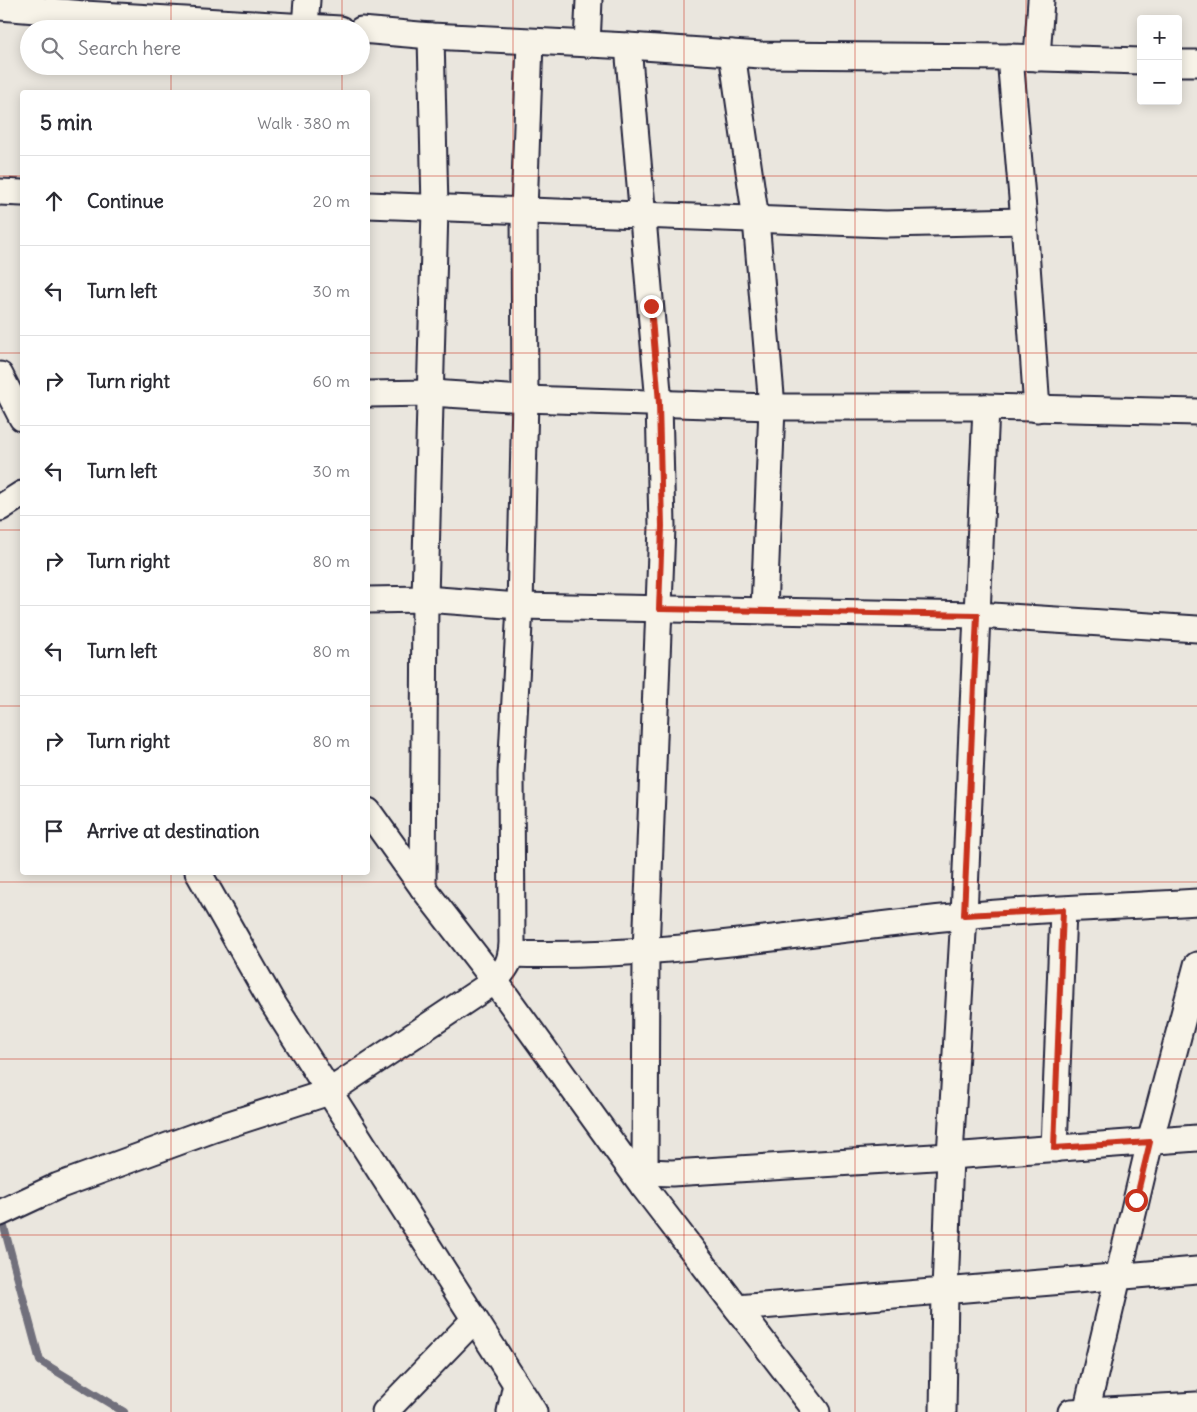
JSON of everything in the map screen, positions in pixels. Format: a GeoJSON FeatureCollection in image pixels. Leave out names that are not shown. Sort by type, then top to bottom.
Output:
{"type":"FeatureCollection","features":[{"type":"Feature","properties":{"kind":"street"},"geometry":{"type":"LineString","coordinates":[[305,20],[307,0]]}},
{"type":"Feature","properties":{"kind":"street"},"geometry":{"type":"LineString","coordinates":[[587,44],[589,0]]}},
{"type":"Feature","properties":{"kind":"street"},"geometry":{"type":"LineString","coordinates":[[1037,58],[1041,0]]}},
{"type":"Feature","properties":{"kind":"street"},"geometry":{"type":"LineString","coordinates":[[0,7],[194,20]]}},
{"type":"Feature","properties":{"kind":"street"},"geometry":{"type":"LineString","coordinates":[[370,31],[732,53],[1137,61]]}},
{"type":"Feature","properties":{"kind":"street"},"geometry":{"type":"LineString","coordinates":[[423,888],[425,599],[436,208],[431,36]]}},
{"type":"Feature","properties":{"kind":"street"},"geometry":{"type":"LineString","coordinates":[[0,1213],[58,1186],[214,1129],[329,1092],[495,981],[508,965],[511,954],[512,773],[520,606],[524,399],[524,211],[530,42]]}},
{"type":"Feature","properties":{"kind":"street"},"geometry":{"type":"LineString","coordinates":[[628,46],[659,403],[662,526],[646,952],[644,1179]]}},
{"type":"Feature","properties":{"kind":"street"},"geometry":{"type":"LineString","coordinates":[[732,53],[756,220],[772,407],[764,611]]}},
{"type":"Feature","properties":{"kind":"street"},"geometry":{"type":"LineString","coordinates":[[1010,57],[1037,409]]}},
{"type":"Feature","properties":{"kind":"street"},"geometry":{"type":"LineString","coordinates":[[1182,63],[1197,63]]}},
{"type":"Feature","properties":{"kind":"street"},"geometry":{"type":"LineString","coordinates":[[0,192],[20,193]]}},
{"type":"Feature","properties":{"kind":"street"},"geometry":{"type":"LineString","coordinates":[[370,205],[886,224],[1024,221]]}},
{"type":"Feature","properties":{"kind":"street"},"geometry":{"type":"LineString","coordinates":[[0,374],[20,414]]}},
{"type":"Feature","properties":{"kind":"street"},"geometry":{"type":"LineString","coordinates":[[370,394],[432,393],[524,399],[772,407],[986,407],[1197,412]]}},
{"type":"Feature","properties":{"kind":"street"},"geometry":{"type":"LineString","coordinates":[[943,1412],[950,1156],[964,915],[986,407]]}},
{"type":"Feature","properties":{"kind":"street"},"geometry":{"type":"LineString","coordinates":[[0,508],[20,495]]}},
{"type":"Feature","properties":{"kind":"street"},"geometry":{"type":"LineString","coordinates":[[370,600],[425,599],[520,606],[977,615],[1197,629]]}},
{"type":"Feature","properties":{"kind":"street"},"geometry":{"type":"LineString","coordinates":[[370,814],[423,888],[644,1179],[737,1308],[817,1412]]}},
{"type":"Feature","properties":{"kind":"street"},"geometry":{"type":"LineString","coordinates":[[200,875],[272,1002],[534,1412]]}},
{"type":"Feature","properties":{"kind":"street"},"geometry":{"type":"LineString","coordinates":[[511,954],[646,952],[964,915],[1197,902]]}},
{"type":"Feature","properties":{"kind":"street"},"geometry":{"type":"LineString","coordinates":[[1054,1148],[1063,910]]}},
{"type":"Feature","properties":{"kind":"street"},"geometry":{"type":"LineString","coordinates":[[1197,965],[1150,1142],[1118,1277],[1081,1412],[1197,1405]]}},
{"type":"Feature","properties":{"kind":"street"},"geometry":{"type":"LineString","coordinates":[[644,1179],[672,1173],[950,1156],[1197,1138]]}},
{"type":"Feature","properties":{"kind":"street"},"geometry":{"type":"LineString","coordinates":[[737,1308],[1197,1270]]}},
{"type":"Feature","properties":{"kind":"street"},"geometry":{"type":"LineString","coordinates":[[385,1412],[474,1320]]}},
{"type":"Feature","properties":{"kind":"street"},"geometry":{"type":"LineString","coordinates":[[510,1412],[516,1384]]}},
{"type":"Feature","properties":{"kind":"waterway"},"geometry":{"type":"LineString","coordinates":[[1,1216],[40,1361],[124,1412]]}},
{"type":"Feature","properties":{"kind":"route"},"geometry":{"type":"LineString","coordinates":[[651,306],[659,403],[662,526],[659,609],[977,615],[964,915],[1063,910],[1054,1148],[1150,1142],[1136,1200]]}}]}
